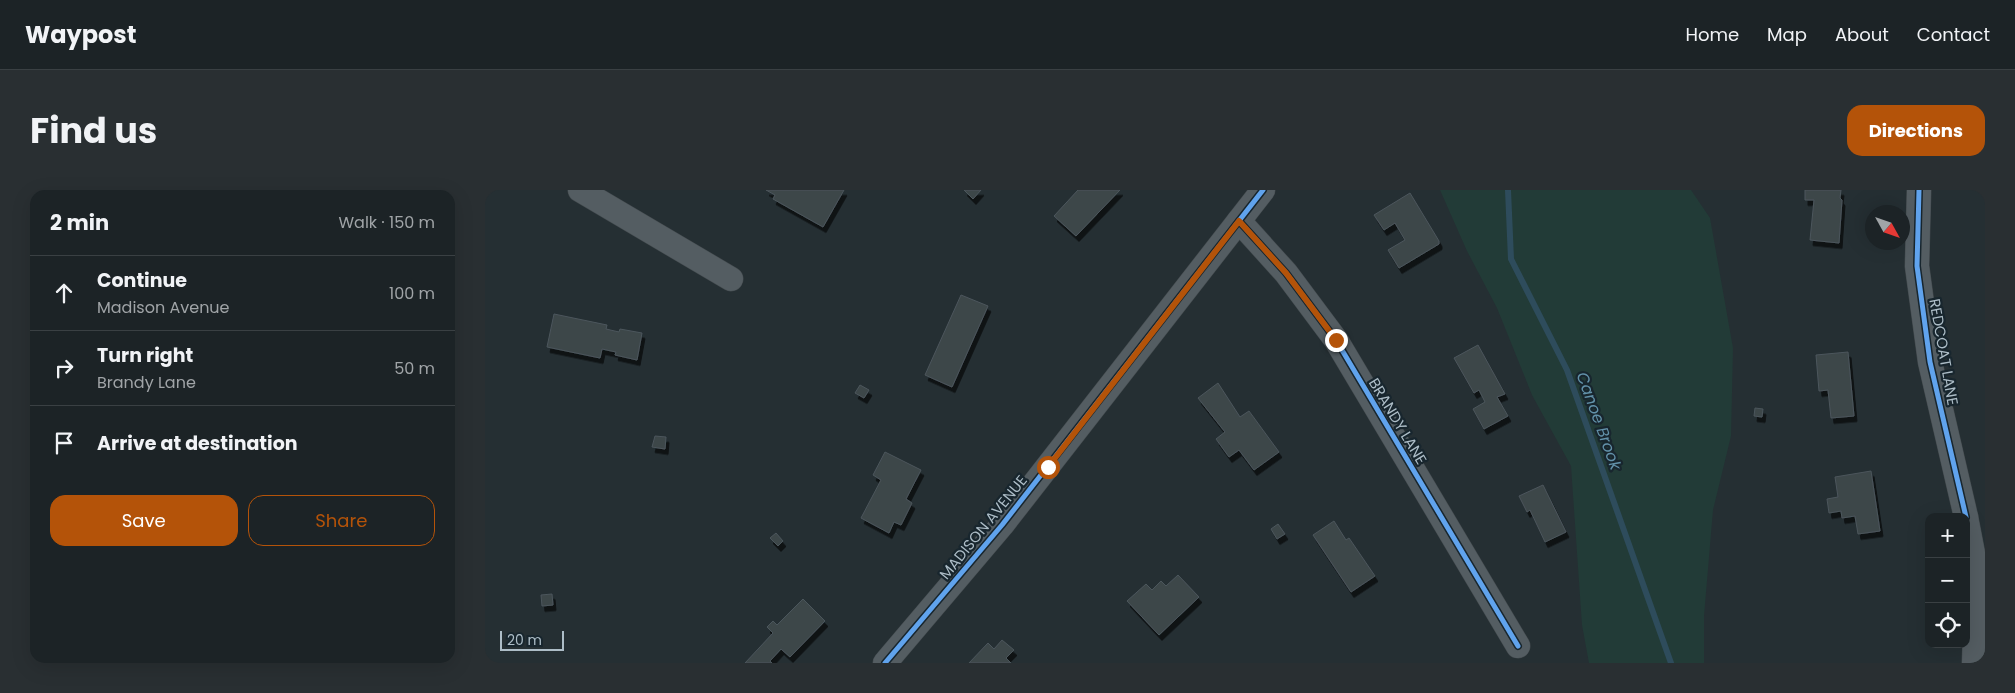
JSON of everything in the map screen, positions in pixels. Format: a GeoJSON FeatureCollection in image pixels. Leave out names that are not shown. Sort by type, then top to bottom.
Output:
{"type":"FeatureCollection","features":[{"type":"Feature","properties":{"kind":"street"},"geometry":{"type":"LineString","coordinates":[[581,190],[731,279]]}},
{"type":"Feature","properties":{"kind":"street","name":"MADISON AVENUE"},"geometry":{"type":"LineString","coordinates":[[885,663],[1002,525],[1263,190]]}},
{"type":"Feature","properties":{"kind":"street","name":"REDCOAT LANE"},"geometry":{"type":"LineString","coordinates":[[1919,190],[1917,266],[1929,354],[1965,513]]}},
{"type":"Feature","properties":{"kind":"street","name":"BRANDY LANE"},"geometry":{"type":"LineString","coordinates":[[1239,221],[1286,273],[1336,340],[1518,646]]}},
{"type":"Feature","properties":{"kind":"street","name":"REDCOAT LANE"},"geometry":{"type":"LineString","coordinates":[[1970,532],[1981,575],[1974,663]]}},
{"type":"Feature","properties":{"kind":"green space"},"geometry":{"type":"Polygon","coordinates":[[[1440,190],[1691,190],[1710,218],[1733,348],[1731,436],[1713,510],[1704,616],[1704,663],[1589,663],[1582,625],[1571,466],[1532,395],[1497,308],[1467,251],[1440,190]]]}},
{"type":"Feature","properties":{"kind":"building"},"geometry":{"type":"Polygon","coordinates":[[[766,190],[844,190],[823,227],[773,199],[775,195],[766,190]]]}},
{"type":"Feature","properties":{"kind":"building"},"geometry":{"type":"Polygon","coordinates":[[[964,190],[981,190],[973,199],[964,190]]]}},
{"type":"Feature","properties":{"kind":"building"},"geometry":{"type":"Polygon","coordinates":[[[1078,190],[1120,190],[1076,236],[1054,216],[1078,190]]]}},
{"type":"Feature","properties":{"kind":"building"},"geometry":{"type":"Polygon","coordinates":[[[1805,190],[1841,190],[1839,243],[1810,240],[1814,200],[1805,200],[1805,190]]]}},
{"type":"Feature","properties":{"kind":"building"},"geometry":{"type":"Polygon","coordinates":[[[1410,193],[1439,244],[1399,268],[1388,250],[1405,240],[1395,223],[1384,230],[1374,215],[1410,193]]]}},
{"type":"Feature","properties":{"kind":"building"},"geometry":{"type":"Polygon","coordinates":[[[961,295],[988,306],[952,387],[925,375],[961,295]]]}},
{"type":"Feature","properties":{"kind":"building"},"geometry":{"type":"Polygon","coordinates":[[[554,314],[607,325],[606,329],[619,332],[620,329],[642,333],[637,360],[615,355],[616,352],[602,349],[600,358],[547,347],[554,314]]]}},
{"type":"Feature","properties":{"kind":"building"},"geometry":{"type":"Polygon","coordinates":[[[1478,345],[1505,394],[1497,397],[1508,416],[1484,429],[1473,409],[1485,402],[1479,390],[1474,393],[1454,358],[1478,345]]]}},
{"type":"Feature","properties":{"kind":"building"},"geometry":{"type":"Polygon","coordinates":[[[1848,352],[1854,416],[1831,418],[1828,390],[1819,391],[1816,355],[1848,352]]]}},
{"type":"Feature","properties":{"kind":"building"},"geometry":{"type":"Polygon","coordinates":[[[1218,383],[1240,417],[1249,411],[1279,452],[1254,470],[1239,450],[1229,457],[1216,439],[1225,432],[1198,398],[1218,383]]]}},
{"type":"Feature","properties":{"kind":"building"},"geometry":{"type":"Polygon","coordinates":[[[860,385],[869,390],[864,398],[855,393],[860,385]]]}},
{"type":"Feature","properties":{"kind":"building"},"geometry":{"type":"Polygon","coordinates":[[[1755,408],[1763,409],[1762,417],[1754,416],[1755,408]]]}},
{"type":"Feature","properties":{"kind":"building"},"geometry":{"type":"Polygon","coordinates":[[[655,436],[666,437],[665,449],[652,447],[655,436]]]}},
{"type":"Feature","properties":{"kind":"building"},"geometry":{"type":"Polygon","coordinates":[[[885,452],[921,470],[906,499],[912,503],[901,525],[894,522],[889,533],[861,518],[881,480],[873,475],[885,452]]]}},
{"type":"Feature","properties":{"kind":"building"},"geometry":{"type":"Polygon","coordinates":[[[1871,471],[1880,531],[1858,534],[1855,516],[1842,518],[1841,511],[1829,513],[1827,499],[1838,497],[1835,477],[1871,471]]]}},
{"type":"Feature","properties":{"kind":"building"},"geometry":{"type":"Polygon","coordinates":[[[1543,485],[1566,532],[1545,542],[1530,510],[1527,512],[1519,496],[1543,485]]]}},
{"type":"Feature","properties":{"kind":"building"},"geometry":{"type":"Polygon","coordinates":[[[1334,521],[1346,540],[1349,538],[1375,576],[1351,592],[1313,535],[1334,521]]]}},
{"type":"Feature","properties":{"kind":"building"},"geometry":{"type":"Polygon","coordinates":[[[1278,524],[1285,534],[1277,539],[1271,529],[1278,524]]]}},
{"type":"Feature","properties":{"kind":"building"},"geometry":{"type":"Polygon","coordinates":[[[776,533],[783,541],[778,546],[770,538],[776,533]]]}},
{"type":"Feature","properties":{"kind":"building"},"geometry":{"type":"Polygon","coordinates":[[[1178,575],[1199,597],[1159,635],[1127,601],[1146,584],[1152,590],[1161,581],[1166,586],[1178,575]]]}},
{"type":"Feature","properties":{"kind":"building"},"geometry":{"type":"Polygon","coordinates":[[[552,594],[553,605],[542,606],[541,595],[552,594]]]}},
{"type":"Feature","properties":{"kind":"building"},"geometry":{"type":"Polygon","coordinates":[[[803,599],[825,621],[790,657],[781,649],[770,661],[772,663],[745,663],[773,633],[767,627],[773,621],[777,625],[803,599]]]}},
{"type":"Feature","properties":{"kind":"building"},"geometry":{"type":"Polygon","coordinates":[[[1002,640],[1014,650],[1006,658],[1011,663],[969,663],[988,643],[994,649],[1002,640]]]}},
{"type":"Feature","properties":{"kind":"waterway","name":"Canoe Brook"},"geometry":{"type":"LineString","coordinates":[[1508,190],[1511,259],[1567,370],[1671,663]]}},
{"type":"Feature","properties":{"kind":"cycle path"},"geometry":{"type":"LineString","coordinates":[[885,663],[1002,525],[1263,190]]}},
{"type":"Feature","properties":{"kind":"cycle path"},"geometry":{"type":"LineString","coordinates":[[1919,190],[1917,266],[1930,362],[1965,513]]}},
{"type":"Feature","properties":{"kind":"cycle path"},"geometry":{"type":"LineString","coordinates":[[1239,221],[1286,273],[1336,340],[1518,646]]}},
{"type":"Feature","properties":{"kind":"route"},"geometry":{"type":"LineString","coordinates":[[1048,467],[1239,221],[1286,273],[1336,340]]}}]}
